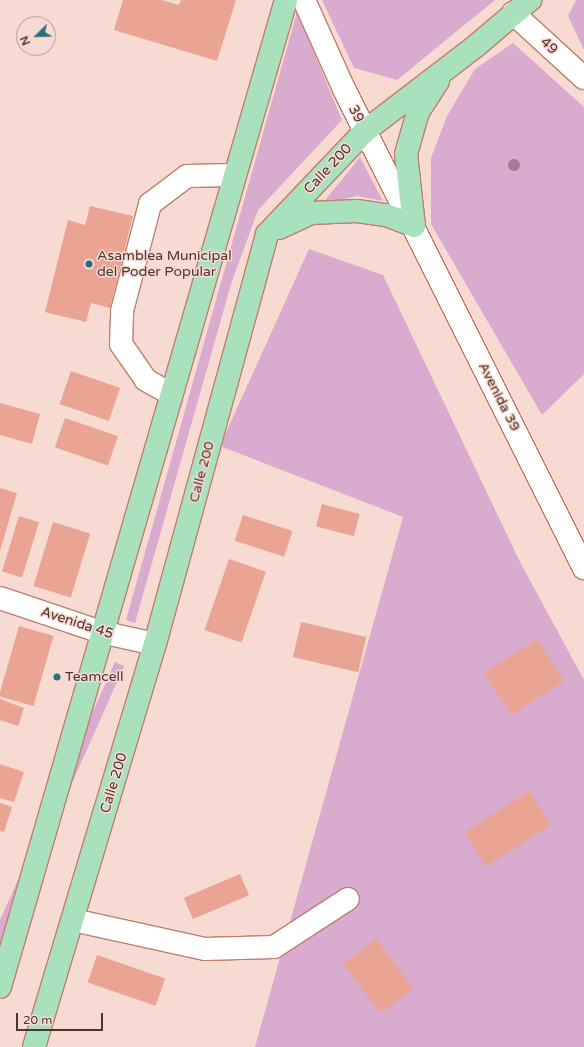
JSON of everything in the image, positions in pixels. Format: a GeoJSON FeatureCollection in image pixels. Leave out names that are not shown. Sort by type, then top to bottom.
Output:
{"type":"FeatureCollection","features":[{"type":"Feature","properties":{"kind":"main road"},"geometry":{"type":"LineString","coordinates":[[0,987],[101,632],[286,0]]}},
{"type":"Feature","properties":{"kind":"main road","name":"Calle 200"},"geometry":{"type":"LineString","coordinates":[[34,1047],[155,644],[267,234],[365,130],[446,68],[517,7],[530,0]]}},
{"type":"Feature","properties":{"kind":"main road"},"geometry":{"type":"LineString","coordinates":[[267,234],[311,213],[357,212],[386,215],[414,226],[406,154],[418,112],[446,68]]}},
{"type":"Feature","properties":{"kind":"street","name":"39"},"geometry":{"type":"LineString","coordinates":[[304,0],[365,130],[414,226]]}},
{"type":"Feature","properties":{"kind":"street","name":"49"},"geometry":{"type":"LineString","coordinates":[[517,7],[584,78]]}},
{"type":"Feature","properties":{"kind":"street"},"geometry":{"type":"LineString","coordinates":[[171,394],[146,380],[121,344],[122,311],[150,204],[187,176],[235,175]]}},
{"type":"Feature","properties":{"kind":"street","name":"Avenida 39"},"geometry":{"type":"LineString","coordinates":[[414,226],[584,568]]}},
{"type":"Feature","properties":{"kind":"street","name":"Avenida 45"},"geometry":{"type":"LineString","coordinates":[[0,598],[101,632],[155,644]]}},
{"type":"Feature","properties":{"kind":"street"},"geometry":{"type":"LineString","coordinates":[[73,920],[205,949],[274,946],[348,899]]}},
{"type":"Feature","properties":{"kind":"shaded area"},"geometry":{"type":"Polygon","coordinates":[[[322,0],[495,0],[397,80],[354,68],[322,0]]]}},
{"type":"Feature","properties":{"kind":"shaded area"},"geometry":{"type":"Polygon","coordinates":[[[576,0],[584,0],[584,50],[568,16],[576,0]]]}},
{"type":"Feature","properties":{"kind":"shaded area"},"geometry":{"type":"Polygon","coordinates":[[[297,12],[342,120],[258,210],[231,284],[135,623],[126,620],[297,12]]]}},
{"type":"Feature","properties":{"kind":"shaded area"},"geometry":{"type":"Polygon","coordinates":[[[513,43],[584,107],[584,374],[542,415],[431,224],[431,158],[447,116],[475,69],[513,43]]]}},
{"type":"Feature","properties":{"kind":"shaded area"},"geometry":{"type":"Polygon","coordinates":[[[360,157],[383,201],[357,196],[322,204],[360,157]]]}},
{"type":"Feature","properties":{"kind":"shaded area"},"geometry":{"type":"Polygon","coordinates":[[[309,249],[383,275],[520,562],[584,680],[584,1047],[255,1047],[403,517],[220,446],[309,249]]]}},
{"type":"Feature","properties":{"kind":"shaded area"},"geometry":{"type":"Polygon","coordinates":[[[115,662],[124,666],[0,945],[0,920],[115,662]]]}},
{"type":"Feature","properties":{"kind":"building"},"geometry":{"type":"Polygon","coordinates":[[[123,0],[161,0],[179,5],[181,0],[236,0],[217,61],[114,30],[123,0]]]}},
{"type":"Feature","properties":{"kind":"building","name":"Asamblea Municipal del Poder Popular"},"geometry":{"type":"Polygon","coordinates":[[[90,206],[133,216],[110,308],[91,303],[86,322],[45,312],[68,220],[85,225],[90,206]]]}},
{"type":"Feature","properties":{"kind":"building"},"geometry":{"type":"Polygon","coordinates":[[[71,371],[120,388],[109,421],[60,404],[71,371]]]}},
{"type":"Feature","properties":{"kind":"building"},"geometry":{"type":"Polygon","coordinates":[[[0,403],[40,414],[32,444],[0,435],[0,403]]]}},
{"type":"Feature","properties":{"kind":"building"},"geometry":{"type":"Polygon","coordinates":[[[65,418],[118,436],[108,466],[55,447],[65,418]]]}},
{"type":"Feature","properties":{"kind":"building"},"geometry":{"type":"Polygon","coordinates":[[[0,488],[17,493],[0,551],[0,488]]]}},
{"type":"Feature","properties":{"kind":"building"},"geometry":{"type":"Polygon","coordinates":[[[322,504],[360,514],[354,536],[316,526],[322,504]]]}},
{"type":"Feature","properties":{"kind":"building"},"geometry":{"type":"Polygon","coordinates":[[[243,515],[292,531],[284,557],[235,541],[243,515]]]}},
{"type":"Feature","properties":{"kind":"building"},"geometry":{"type":"Polygon","coordinates":[[[19,516],[39,522],[22,578],[2,571],[19,516]]]}},
{"type":"Feature","properties":{"kind":"building"},"geometry":{"type":"Polygon","coordinates":[[[53,522],[90,533],[71,597],[33,586],[53,522]]]}},
{"type":"Feature","properties":{"kind":"building"},"geometry":{"type":"Polygon","coordinates":[[[229,559],[266,572],[241,643],[205,630],[229,559]]]}},
{"type":"Feature","properties":{"kind":"building"},"geometry":{"type":"Polygon","coordinates":[[[301,622],[366,637],[358,672],[293,657],[301,622]]]}},
{"type":"Feature","properties":{"kind":"building"},"geometry":{"type":"Polygon","coordinates":[[[19,626],[54,636],[33,706],[0,696],[19,626]]]}},
{"type":"Feature","properties":{"kind":"building"},"geometry":{"type":"Polygon","coordinates":[[[537,639],[564,681],[511,715],[484,673],[537,639]]]}},
{"type":"Feature","properties":{"kind":"building"},"geometry":{"type":"Polygon","coordinates":[[[0,699],[24,708],[18,726],[0,720],[0,699]]]}},
{"type":"Feature","properties":{"kind":"building"},"geometry":{"type":"Polygon","coordinates":[[[0,764],[24,772],[14,802],[0,798],[0,764]]]}},
{"type":"Feature","properties":{"kind":"building"},"geometry":{"type":"Polygon","coordinates":[[[529,791],[551,825],[486,866],[464,833],[529,791]]]}},
{"type":"Feature","properties":{"kind":"building"},"geometry":{"type":"Polygon","coordinates":[[[0,803],[12,807],[4,832],[0,831],[0,803]]]}},
{"type":"Feature","properties":{"kind":"building"},"geometry":{"type":"Polygon","coordinates":[[[240,874],[249,895],[193,919],[184,898],[240,874]]]}},
{"type":"Feature","properties":{"kind":"building"},"geometry":{"type":"Polygon","coordinates":[[[376,939],[413,989],[381,1013],[343,964],[376,939]]]}},
{"type":"Feature","properties":{"kind":"building"},"geometry":{"type":"Polygon","coordinates":[[[97,955],[165,978],[156,1006],[88,982],[97,955]]]}},
{"type":"Feature","properties":{"kind":"place","name":"Asamblea Municipal del Poder Popular"},"geometry":{"type":"Point","coordinates":[89,264]}},
{"type":"Feature","properties":{"kind":"place","name":"Teamcell"},"geometry":{"type":"Point","coordinates":[57,677]}}]}
